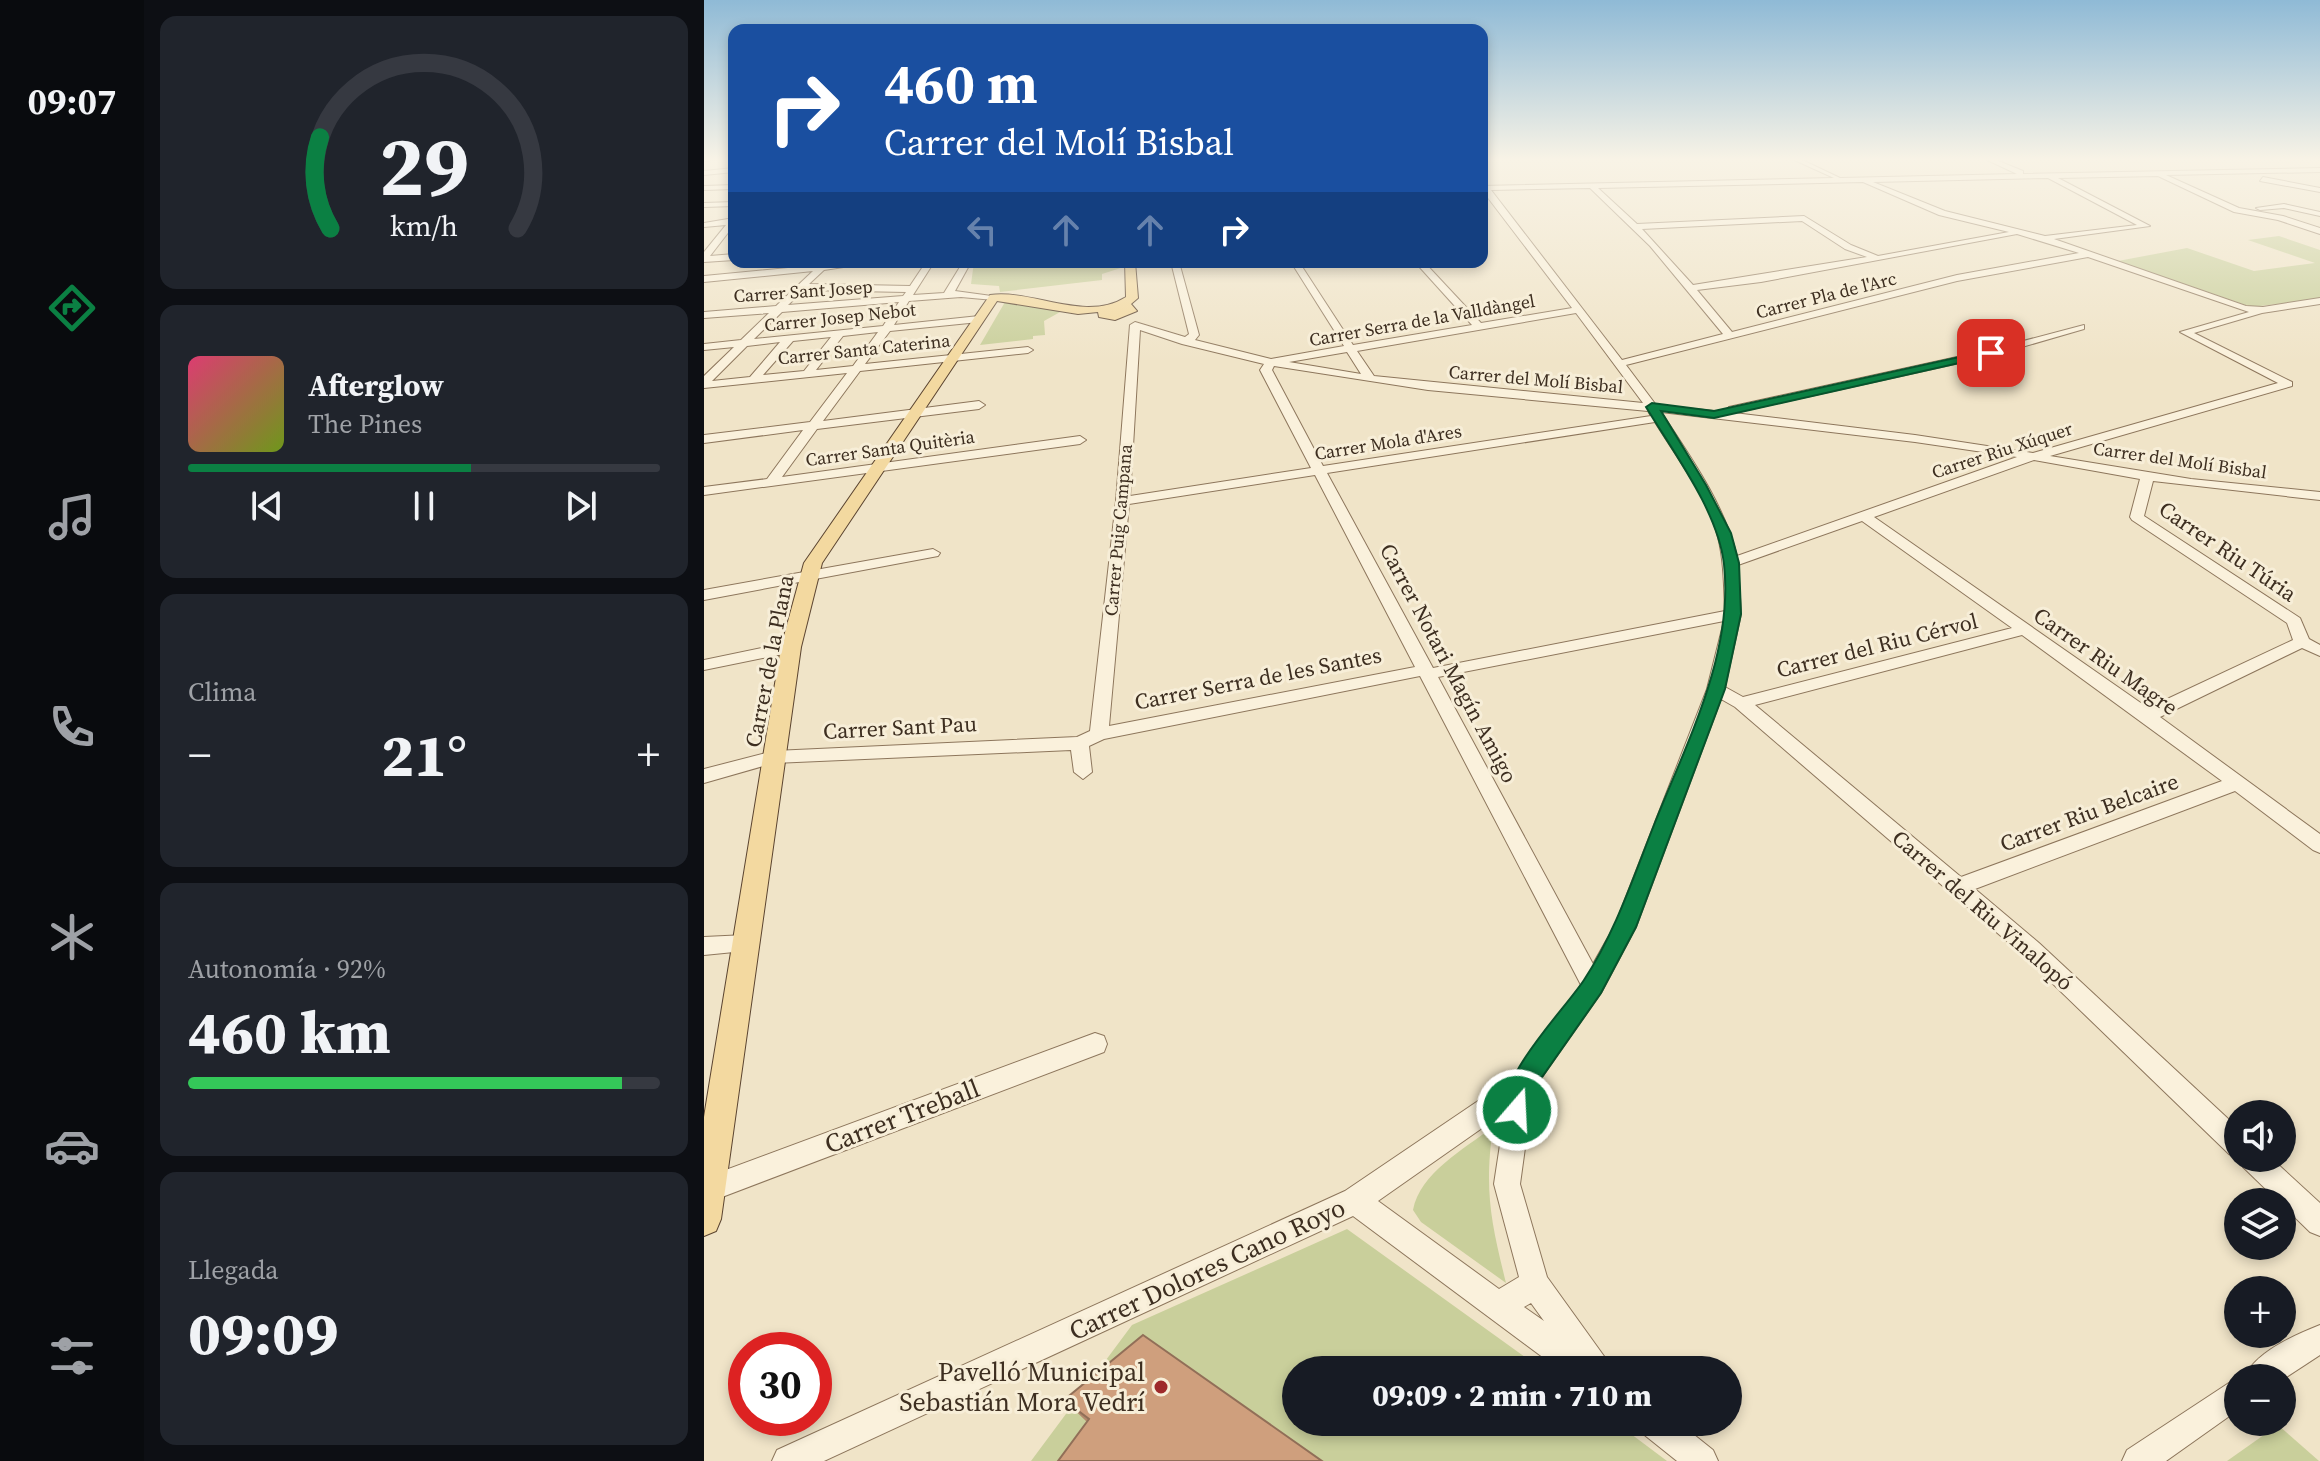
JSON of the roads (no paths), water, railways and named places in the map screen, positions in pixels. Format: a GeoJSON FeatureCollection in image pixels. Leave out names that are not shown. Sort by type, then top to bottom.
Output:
{"type":"FeatureCollection","features":[{"type":"Feature","properties":{"kind":"main road"},"geometry":{"type":"LineString","coordinates":[[994,297],[1118,314],[1132,298],[1130,268]]}},
{"type":"Feature","properties":{"kind":"main road","name":"Carrer de la Plana"},"geometry":{"type":"LineString","coordinates":[[704,1219],[791,647],[813,563],[994,297]]}},
{"type":"Feature","properties":{"kind":"street"},"geometry":{"type":"LineString","coordinates":[[1513,226],[1655,412],[1700,485],[1724,533],[1731,563],[1733,614],[1716,689],[1625,927],[1593,986],[1521,1086],[1507,1184],[1535,1284],[1585,1356]]}},
{"type":"Feature","properties":{"kind":"street"},"geometry":{"type":"LineString","coordinates":[[1636,227],[1647,226]]}},
{"type":"Feature","properties":{"kind":"street"},"geometry":{"type":"LineString","coordinates":[[1816,226],[1848,247],[1876,258]]}},
{"type":"Feature","properties":{"kind":"street"},"geometry":{"type":"LineString","coordinates":[[1993,226],[2043,238],[2245,309],[2263,310],[2320,301]]}},
{"type":"Feature","properties":{"kind":"street"},"geometry":{"type":"LineString","coordinates":[[2043,238],[2144,226]]}},
{"type":"Feature","properties":{"kind":"street"},"geometry":{"type":"LineString","coordinates":[[1636,227],[1693,288],[1730,336]]}},
{"type":"Feature","properties":{"kind":"street"},"geometry":{"type":"LineString","coordinates":[[704,259],[728,228]]}},
{"type":"Feature","properties":{"kind":"street"},"geometry":{"type":"LineString","coordinates":[[1693,288],[2019,233]]}},
{"type":"Feature","properties":{"kind":"street","name":"Carrer Pla de l'Arc"},"geometry":{"type":"LineString","coordinates":[[1619,364],[1957,278],[2090,254]]}},
{"type":"Feature","properties":{"kind":"street"},"geometry":{"type":"LineString","coordinates":[[704,259],[728,257]]}},
{"type":"Feature","properties":{"kind":"street"},"geometry":{"type":"LineString","coordinates":[[772,272],[776,268]]}},
{"type":"Feature","properties":{"kind":"street"},"geometry":{"type":"LineString","coordinates":[[704,279],[798,268]]}},
{"type":"Feature","properties":{"kind":"street"},"geometry":{"type":"LineString","coordinates":[[704,384],[820,268]]}},
{"type":"Feature","properties":{"kind":"street"},"geometry":{"type":"LineString","coordinates":[[770,483],[887,328],[926,268]]}},
{"type":"Feature","properties":{"kind":"street"},"geometry":{"type":"LineString","coordinates":[[949,293],[964,268]]}},
{"type":"Feature","properties":{"kind":"street"},"geometry":{"type":"LineString","coordinates":[[1177,268],[1194,335],[1186,342]]}},
{"type":"Feature","properties":{"kind":"street"},"geometry":{"type":"LineString","coordinates":[[1299,268],[1370,379]]}},
{"type":"Feature","properties":{"kind":"street"},"geometry":{"type":"LineString","coordinates":[[1425,268],[1479,327]]}},
{"type":"Feature","properties":{"kind":"street"},"geometry":{"type":"LineString","coordinates":[[801,287],[962,294]]}},
{"type":"Feature","properties":{"kind":"street"},"geometry":{"type":"LineString","coordinates":[[837,305],[843,287]]}},
{"type":"Feature","properties":{"kind":"street"},"geometry":{"type":"LineString","coordinates":[[910,293],[994,297]]}},
{"type":"Feature","properties":{"kind":"street","name":"Carrer Sant Josep"},"geometry":{"type":"LineString","coordinates":[[704,315],[837,305],[910,293]]}},
{"type":"Feature","properties":{"kind":"street","name":"Carrer Serra de la Valldàngel"},"geometry":{"type":"LineString","coordinates":[[1271,362],[1578,310]]}},
{"type":"Feature","properties":{"kind":"street","name":"Carrer Riu Xúquer"},"geometry":{"type":"LineString","coordinates":[[1731,563],[2036,457],[2288,384],[2185,332],[2263,310]]}},
{"type":"Feature","properties":{"kind":"street","name":"Carrer del Molí Bisbal"},"geometry":{"type":"LineString","coordinates":[[1118,314],[1186,342],[1271,362],[1370,379],[1469,393],[1714,415],[1974,446],[2147,477],[2320,496]]}},
{"type":"Feature","properties":{"kind":"street","name":"Carrer Puig Campana"},"geometry":{"type":"LineString","coordinates":[[1099,734],[1123,501],[1118,314]]}},
{"type":"Feature","properties":{"kind":"street","name":"Carrer Josep Nebot"},"geometry":{"type":"LineString","coordinates":[[704,347],[979,319]]}},
{"type":"Feature","properties":{"kind":"street"},"geometry":{"type":"LineString","coordinates":[[1714,415],[1991,353],[2080,327]]}},
{"type":"Feature","properties":{"kind":"street"},"geometry":{"type":"LineString","coordinates":[[807,374],[840,333]]}},
{"type":"Feature","properties":{"kind":"street"},"geometry":{"type":"LineString","coordinates":[[753,380],[790,338]]}},
{"type":"Feature","properties":{"kind":"street","name":"Carrer Santa Caterina"},"geometry":{"type":"LineString","coordinates":[[704,384],[1028,350]]}},
{"type":"Feature","properties":{"kind":"street","name":"Carrer Notari Magín Amigo"},"geometry":{"type":"LineString","coordinates":[[1271,362],[1266,370],[1593,986]]}},
{"type":"Feature","properties":{"kind":"street"},"geometry":{"type":"LineString","coordinates":[[704,439],[979,405]]}},
{"type":"Feature","properties":{"kind":"street","name":"Carrer Mola d'Ares"},"geometry":{"type":"LineString","coordinates":[[1123,501],[1320,471],[1655,412]]}},
{"type":"Feature","properties":{"kind":"street","name":"Carrer Santa Quitèria"},"geometry":{"type":"LineString","coordinates":[[704,491],[1080,440]]}},
{"type":"Feature","properties":{"kind":"street","name":"Carrer Riu Túria"},"geometry":{"type":"LineString","coordinates":[[2147,477],[2137,517],[2294,621],[2302,642],[2320,651]]}},
{"type":"Feature","properties":{"kind":"street","name":"Carrer Riu Magre"},"geometry":{"type":"LineString","coordinates":[[1864,516],[2147,716],[2320,845]]}},
{"type":"Feature","properties":{"kind":"street"},"geometry":{"type":"LineString","coordinates":[[704,595],[933,553]]}},
{"type":"Feature","properties":{"kind":"street","name":"Carrer Serra de les Santes"},"geometry":{"type":"LineString","coordinates":[[1099,734],[1733,614]]}},
{"type":"Feature","properties":{"kind":"street","name":"Carrer del Riu Cérvol"},"geometry":{"type":"LineString","coordinates":[[1741,703],[2024,630]]}},
{"type":"Feature","properties":{"kind":"street"},"geometry":{"type":"LineString","coordinates":[[2147,716],[2302,642]]}},
{"type":"Feature","properties":{"kind":"street"},"geometry":{"type":"LineString","coordinates":[[704,665],[791,647]]}},
{"type":"Feature","properties":{"kind":"street","name":"Carrer del Riu Vinalopó"},"geometry":{"type":"LineString","coordinates":[[1716,689],[1741,703],[2031,949],[2224,1132]]}},
{"type":"Feature","properties":{"kind":"street","name":"Carrer Sant Pau"},"geometry":{"type":"LineString","coordinates":[[704,776],[774,757],[1080,743],[1099,734]]}},
{"type":"Feature","properties":{"kind":"street"},"geometry":{"type":"LineString","coordinates":[[1080,743],[1083,772]]}},
{"type":"Feature","properties":{"kind":"street","name":"Carrer Riu Belcaire"},"geometry":{"type":"LineString","coordinates":[[1958,887],[2237,783]]}},
{"type":"Feature","properties":{"kind":"street"},"geometry":{"type":"LineString","coordinates":[[704,946],[746,944]]}},
{"type":"Feature","properties":{"kind":"street","name":"Carrer Treball"},"geometry":{"type":"LineString","coordinates":[[709,1189],[1095,1044]]}},
{"type":"Feature","properties":{"kind":"street","name":"Carrer Dolores Cano Royo"},"geometry":{"type":"LineString","coordinates":[[788,1461],[1355,1201],[1521,1086]]}},
{"type":"Feature","properties":{"kind":"street"},"geometry":{"type":"LineString","coordinates":[[2267,1172],[2320,1222]]}},
{"type":"Feature","properties":{"kind":"street"},"geometry":{"type":"LineString","coordinates":[[1355,1201],[1566,1356]]}},
{"type":"Feature","properties":{"kind":"street"},"geometry":{"type":"LineString","coordinates":[[1498,1306],[1535,1284]]}},
{"type":"Feature","properties":{"kind":"street"},"geometry":{"type":"LineString","coordinates":[[2279,1364],[2320,1340]]}},
{"type":"Feature","properties":{"kind":"street"},"geometry":{"type":"LineString","coordinates":[[2138,1461],[2224,1402]]}},
{"type":"Feature","properties":{"kind":"street"},"geometry":{"type":"LineString","coordinates":[[1671,1436],[1702,1461]]}},
{"type":"Feature","properties":{"kind":"place","name":"Pavelló Municipal Sebastián Mora Vedrí"},"geometry":{"type":"Point","coordinates":[1161,1387]}}]}
